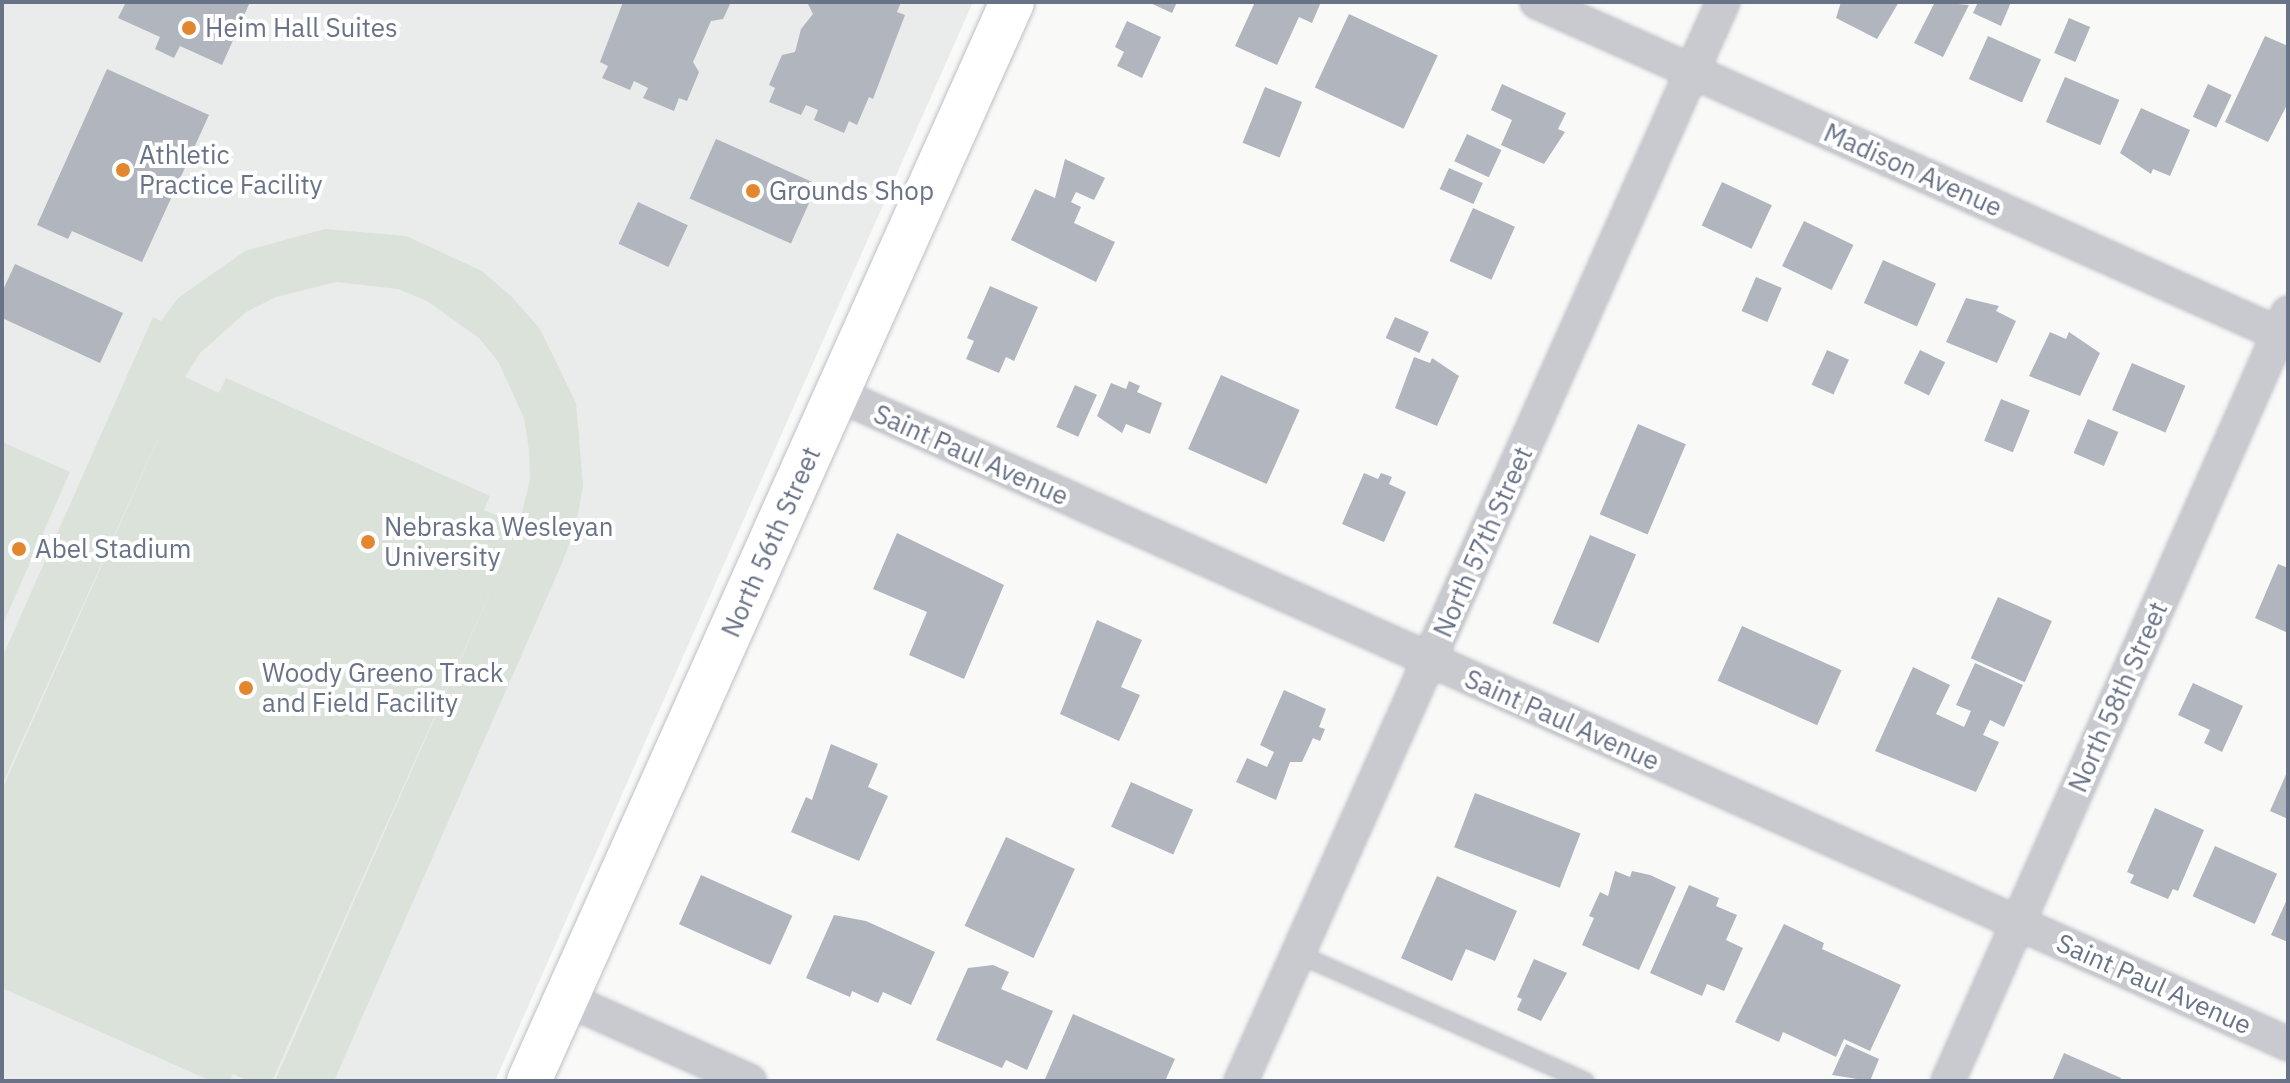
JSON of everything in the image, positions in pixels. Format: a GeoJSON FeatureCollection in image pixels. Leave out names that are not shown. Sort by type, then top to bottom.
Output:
{"type":"FeatureCollection","features":[{"type":"Feature","properties":{"kind":"main road","name":"North 56th Street"},"geometry":{"type":"LineString","coordinates":[[529,1081],[1012,2]]}},
{"type":"Feature","properties":{"kind":"street","name":"Madison Avenue"},"geometry":{"type":"LineString","coordinates":[[1537,2],[2285,328]]}},
{"type":"Feature","properties":{"kind":"street","name":"North 57th Street"},"geometry":{"type":"LineString","coordinates":[[1241,1081],[1723,2]]}},
{"type":"Feature","properties":{"kind":"street","name":"North 58th Street"},"geometry":{"type":"LineString","coordinates":[[1948,1081],[2285,328]]}},
{"type":"Feature","properties":{"kind":"street","name":"Saint Paul Avenue"},"geometry":{"type":"LineString","coordinates":[[837,394],[2288,1044]]}},
{"type":"Feature","properties":{"kind":"street"},"geometry":{"type":"LineString","coordinates":[[566,999],[749,1081]]}},
{"type":"Feature","properties":{"kind":"lane"},"geometry":{"type":"LineString","coordinates":[[1298,954],[1585,1081]]}},
{"type":"Feature","properties":{"kind":"shaded area","name":"Nebraska Wesleyan University"},"geometry":{"type":"Polygon","coordinates":[[[2,2],[973,2],[495,1081],[2,1081],[2,2]]]}},
{"type":"Feature","properties":{"kind":"shaded area"},"geometry":{"type":"Polygon","coordinates":[[[325,229],[406,236],[482,271],[513,298],[540,329],[576,403],[583,485],[576,525],[334,1081],[275,1081],[515,536],[272,1081],[249,1081],[233,1074],[230,1081],[211,1081],[2,988],[2,790],[185,378],[2,785],[2,658],[153,317],[161,321],[178,298],[245,251],[325,229]],[[336,282],[276,297],[246,312],[200,353],[185,377],[219,393],[226,378],[490,496],[484,510],[519,525],[530,480],[529,450],[524,418],[498,361],[479,338],[427,301],[398,289],[336,282]]]}},
{"type":"Feature","properties":{"kind":"shaded area","name":"Abel Stadium"},"geometry":{"type":"Polygon","coordinates":[[[2,442],[70,472],[2,626],[2,442]]]}},
{"type":"Feature","properties":{"kind":"building","name":"Heim Hall Suites"},"geometry":{"type":"Polygon","coordinates":[[[126,2],[250,2],[222,65],[180,46],[174,58],[155,49],[160,37],[118,18],[126,2]]]}},
{"type":"Feature","properties":{"kind":"building"},"geometry":{"type":"Polygon","coordinates":[[[623,2],[731,2],[723,19],[711,21],[693,62],[699,72],[687,101],[679,98],[674,111],[643,98],[648,88],[634,81],[630,90],[602,78],[608,66],[600,62],[623,2]]]}},
{"type":"Feature","properties":{"kind":"building"},"geometry":{"type":"Polygon","coordinates":[[[807,2],[901,2],[897,12],[905,15],[873,99],[869,97],[857,125],[849,121],[844,133],[814,120],[818,110],[806,105],[801,115],[769,102],[775,88],[769,85],[782,55],[795,52],[801,29],[813,14],[807,2]]]}},
{"type":"Feature","properties":{"kind":"building"},"geometry":{"type":"Polygon","coordinates":[[[1148,2],[1177,2],[1172,13],[1148,2]]]}},
{"type":"Feature","properties":{"kind":"building"},"geometry":{"type":"Polygon","coordinates":[[[1255,2],[1321,2],[1312,23],[1299,17],[1277,65],[1235,46],[1255,2]]]}},
{"type":"Feature","properties":{"kind":"building"},"geometry":{"type":"Polygon","coordinates":[[[1841,2],[1899,2],[1877,39],[1836,18],[1841,2]]]}},
{"type":"Feature","properties":{"kind":"building"},"geometry":{"type":"Polygon","coordinates":[[[1935,2],[1969,5],[1943,57],[1914,43],[1935,2]]]}},
{"type":"Feature","properties":{"kind":"building"},"geometry":{"type":"Polygon","coordinates":[[[1978,2],[2011,2],[2001,26],[1973,13],[1978,2]]]}},
{"type":"Feature","properties":{"kind":"building"},"geometry":{"type":"Polygon","coordinates":[[[1349,14],[1438,55],[1404,129],[1315,87],[1349,14]]]}},
{"type":"Feature","properties":{"kind":"building"},"geometry":{"type":"Polygon","coordinates":[[[2069,18],[2090,27],[2075,62],[2054,53],[2069,18]]]}},
{"type":"Feature","properties":{"kind":"building"},"geometry":{"type":"Polygon","coordinates":[[[1127,21],[1161,37],[1142,78],[1117,66],[1124,52],[1115,47],[1127,21]]]}},
{"type":"Feature","properties":{"kind":"building"},"geometry":{"type":"Polygon","coordinates":[[[1988,36],[2041,60],[2022,103],[1969,79],[1988,36]]]}},
{"type":"Feature","properties":{"kind":"building"},"geometry":{"type":"Polygon","coordinates":[[[2265,36],[2288,46],[2288,103],[2268,142],[2225,122],[2265,36]]]}},
{"type":"Feature","properties":{"kind":"building","name":"Athletic Practice Facility"},"geometry":{"type":"Polygon","coordinates":[[[107,69],[209,115],[142,262],[72,231],[68,239],[37,225],[107,69]]]}},
{"type":"Feature","properties":{"kind":"building"},"geometry":{"type":"Polygon","coordinates":[[[2065,77],[2119,100],[2100,145],[2046,122],[2065,77]]]}},
{"type":"Feature","properties":{"kind":"building"},"geometry":{"type":"Polygon","coordinates":[[[1502,84],[1566,113],[1558,129],[1565,132],[1544,164],[1501,145],[1512,120],[1491,110],[1502,84]]]}},
{"type":"Feature","properties":{"kind":"building"},"geometry":{"type":"Polygon","coordinates":[[[2208,84],[2232,95],[2216,128],[2193,117],[2208,84]]]}},
{"type":"Feature","properties":{"kind":"building"},"geometry":{"type":"Polygon","coordinates":[[[1265,87],[1302,102],[1280,158],[1243,143],[1265,87]]]}},
{"type":"Feature","properties":{"kind":"building"},"geometry":{"type":"Polygon","coordinates":[[[2141,108],[2190,130],[2170,176],[2153,169],[2151,174],[2120,153],[2141,108]]]}},
{"type":"Feature","properties":{"kind":"building"},"geometry":{"type":"Polygon","coordinates":[[[1467,134],[1501,150],[1489,177],[1454,161],[1467,134]]]}},
{"type":"Feature","properties":{"kind":"building","name":"Grounds Shop"},"geometry":{"type":"Polygon","coordinates":[[[716,139],[817,184],[791,244],[690,198],[716,139]]]}},
{"type":"Feature","properties":{"kind":"building"},"geometry":{"type":"Polygon","coordinates":[[[1065,159],[1105,178],[1094,200],[1076,192],[1071,202],[1081,207],[1074,223],[1115,242],[1096,282],[1011,240],[1035,189],[1055,198],[1065,159]]]}},
{"type":"Feature","properties":{"kind":"building"},"geometry":{"type":"Polygon","coordinates":[[[1449,168],[1483,183],[1473,204],[1440,189],[1449,168]]]}},
{"type":"Feature","properties":{"kind":"building"},"geometry":{"type":"Polygon","coordinates":[[[1722,182],[1772,205],[1752,249],[1702,226],[1722,182]]]}},
{"type":"Feature","properties":{"kind":"building"},"geometry":{"type":"Polygon","coordinates":[[[638,202],[688,225],[668,267],[619,244],[638,202]]]}},
{"type":"Feature","properties":{"kind":"building"},"geometry":{"type":"Polygon","coordinates":[[[1473,208],[1515,227],[1491,280],[1449,261],[1473,208]]]}},
{"type":"Feature","properties":{"kind":"building"},"geometry":{"type":"Polygon","coordinates":[[[1804,221],[1853,245],[1832,290],[1782,266],[1804,221]]]}},
{"type":"Feature","properties":{"kind":"building"},"geometry":{"type":"Polygon","coordinates":[[[1883,260],[1936,284],[1917,327],[1864,303],[1883,260]]]}},
{"type":"Feature","properties":{"kind":"building"},"geometry":{"type":"Polygon","coordinates":[[[15,264],[123,313],[100,363],[2,318],[2,292],[15,264]]]}},
{"type":"Feature","properties":{"kind":"building"},"geometry":{"type":"Polygon","coordinates":[[[1756,277],[1782,288],[1767,322],[1742,311],[1756,277]]]}},
{"type":"Feature","properties":{"kind":"building"},"geometry":{"type":"Polygon","coordinates":[[[990,286],[1038,307],[1014,361],[1006,357],[999,373],[966,359],[974,341],[967,338],[990,286]]]}},
{"type":"Feature","properties":{"kind":"building"},"geometry":{"type":"Polygon","coordinates":[[[1966,298],[1999,306],[1996,311],[2016,321],[1997,363],[1946,342],[1966,298]]]}},
{"type":"Feature","properties":{"kind":"building"},"geometry":{"type":"Polygon","coordinates":[[[1395,317],[1429,332],[1419,353],[1386,338],[1395,317]]]}},
{"type":"Feature","properties":{"kind":"building"},"geometry":{"type":"Polygon","coordinates":[[[2050,332],[2066,339],[2069,332],[2100,353],[2080,396],[2029,376],[2050,332]]]}},
{"type":"Feature","properties":{"kind":"building"},"geometry":{"type":"Polygon","coordinates":[[[1827,350],[1849,360],[1833,394],[1812,385],[1827,350]]]}},
{"type":"Feature","properties":{"kind":"building"},"geometry":{"type":"Polygon","coordinates":[[[1920,350],[1945,362],[1929,396],[1904,383],[1920,350]]]}},
{"type":"Feature","properties":{"kind":"building"},"geometry":{"type":"Polygon","coordinates":[[[1414,357],[1430,363],[1432,358],[1459,376],[1437,426],[1395,408],[1414,357]]]}},
{"type":"Feature","properties":{"kind":"building"},"geometry":{"type":"Polygon","coordinates":[[[2132,363],[2185,386],[2165,433],[2112,410],[2132,363]]]}},
{"type":"Feature","properties":{"kind":"building"},"geometry":{"type":"Polygon","coordinates":[[[1221,375],[1300,410],[1267,484],[1188,449],[1221,375]]]}},
{"type":"Feature","properties":{"kind":"building"},"geometry":{"type":"Polygon","coordinates":[[[1129,381],[1140,386],[1137,392],[1162,403],[1150,434],[1126,424],[1122,433],[1097,416],[1111,383],[1126,389],[1129,381]]]}},
{"type":"Feature","properties":{"kind":"building"},"geometry":{"type":"Polygon","coordinates":[[[1075,385],[1097,395],[1078,437],[1056,427],[1075,385]]]}},
{"type":"Feature","properties":{"kind":"building"},"geometry":{"type":"Polygon","coordinates":[[[2001,399],[2030,411],[2013,452],[1984,441],[2001,399]]]}},
{"type":"Feature","properties":{"kind":"building"},"geometry":{"type":"Polygon","coordinates":[[[2088,419],[2118,432],[2104,466],[2074,453],[2088,419]]]}},
{"type":"Feature","properties":{"kind":"building"},"geometry":{"type":"Polygon","coordinates":[[[1638,424],[1686,444],[1648,535],[1600,514],[1638,424]]]}},
{"type":"Feature","properties":{"kind":"building"},"geometry":{"type":"Polygon","coordinates":[[[1364,473],[1378,479],[1381,473],[1392,477],[1389,484],[1406,492],[1384,542],[1342,524],[1364,473]]]}},
{"type":"Feature","properties":{"kind":"building"},"geometry":{"type":"Polygon","coordinates":[[[897,533],[1004,585],[964,679],[909,655],[927,612],[873,589],[897,533]]]}},
{"type":"Feature","properties":{"kind":"building"},"geometry":{"type":"Polygon","coordinates":[[[1590,535],[1636,555],[1599,643],[1552,623],[1590,535]]]}},
{"type":"Feature","properties":{"kind":"building"},"geometry":{"type":"Polygon","coordinates":[[[2278,564],[2288,568],[2288,633],[2255,618],[2278,564]]]}},
{"type":"Feature","properties":{"kind":"building"},"geometry":{"type":"Polygon","coordinates":[[[1998,597],[2052,621],[2025,682],[1971,658],[1998,597]]]}},
{"type":"Feature","properties":{"kind":"building"},"geometry":{"type":"Polygon","coordinates":[[[1097,620],[1142,640],[1121,687],[1140,695],[1119,741],[1060,714],[1097,620]]]}},
{"type":"Feature","properties":{"kind":"building"},"geometry":{"type":"Polygon","coordinates":[[[1742,626],[1842,670],[1817,725],[1718,681],[1742,626]]]}},
{"type":"Feature","properties":{"kind":"building"},"geometry":{"type":"Polygon","coordinates":[[[1975,663],[2023,685],[2004,727],[1990,720],[1983,735],[1999,742],[1976,792],[1875,751],[1913,667],[1950,685],[1936,714],[1964,727],[1971,711],[1956,705],[1975,663]]]}},
{"type":"Feature","properties":{"kind":"building"},"geometry":{"type":"Polygon","coordinates":[[[2193,683],[2243,706],[2222,752],[2204,743],[2210,730],[2178,715],[2193,683]]]}},
{"type":"Feature","properties":{"kind":"building"},"geometry":{"type":"Polygon","coordinates":[[[1284,690],[1326,709],[1319,727],[1325,729],[1320,741],[1313,738],[1302,762],[1290,762],[1276,800],[1236,782],[1247,758],[1267,767],[1274,752],[1260,745],[1284,690]]]}},
{"type":"Feature","properties":{"kind":"building"},"geometry":{"type":"Polygon","coordinates":[[[831,744],[878,764],[868,787],[888,796],[859,861],[791,832],[806,797],[812,800],[831,744]]]}},
{"type":"Feature","properties":{"kind":"building"},"geometry":{"type":"Polygon","coordinates":[[[2288,770],[2288,819],[2270,811],[2288,770]]]}},
{"type":"Feature","properties":{"kind":"building"},"geometry":{"type":"Polygon","coordinates":[[[1131,782],[1193,810],[1173,854],[1111,827],[1131,782]]]}},
{"type":"Feature","properties":{"kind":"building"},"geometry":{"type":"Polygon","coordinates":[[[1475,793],[1580,833],[1560,888],[1454,847],[1475,793]]]}},
{"type":"Feature","properties":{"kind":"building"},"geometry":{"type":"Polygon","coordinates":[[[2155,808],[2204,830],[2178,891],[2173,889],[2168,899],[2130,883],[2134,875],[2127,872],[2155,808]]]}},
{"type":"Feature","properties":{"kind":"building"},"geometry":{"type":"Polygon","coordinates":[[[1006,837],[1075,869],[1033,958],[965,926],[1006,837]]]}},
{"type":"Feature","properties":{"kind":"building"},"geometry":{"type":"Polygon","coordinates":[[[2215,846],[2277,874],[2255,924],[2193,896],[2215,846]]]}},
{"type":"Feature","properties":{"kind":"building"},"geometry":{"type":"Polygon","coordinates":[[[1615,871],[1630,877],[1632,871],[1650,875],[1676,887],[1639,970],[1582,945],[1594,918],[1589,916],[1600,892],[1608,896],[1615,871]]]}},
{"type":"Feature","properties":{"kind":"building"},"geometry":{"type":"Polygon","coordinates":[[[701,875],[792,916],[770,965],[679,924],[701,875]]]}},
{"type":"Feature","properties":{"kind":"building"},"geometry":{"type":"Polygon","coordinates":[[[1437,876],[1517,911],[1495,961],[1466,949],[1452,981],[1401,958],[1437,876]]]}},
{"type":"Feature","properties":{"kind":"building"},"geometry":{"type":"Polygon","coordinates":[[[1689,885],[1719,898],[1716,906],[1737,915],[1726,940],[1743,948],[1724,991],[1707,984],[1702,996],[1650,973],[1689,885]]]}},
{"type":"Feature","properties":{"kind":"building"},"geometry":{"type":"Polygon","coordinates":[[[2288,897],[2288,942],[2271,935],[2288,897]]]}},
{"type":"Feature","properties":{"kind":"building"},"geometry":{"type":"Polygon","coordinates":[[[834,915],[866,921],[935,952],[911,1005],[883,992],[878,1003],[852,991],[850,997],[806,978],[834,915]]]}},
{"type":"Feature","properties":{"kind":"building"},"geometry":{"type":"Polygon","coordinates":[[[1784,924],[1824,943],[1822,949],[1901,985],[1870,1051],[1844,1039],[1836,1057],[1783,1032],[1779,1042],[1735,1022],[1784,924]]]}},
{"type":"Feature","properties":{"kind":"building"},"geometry":{"type":"Polygon","coordinates":[[[1534,959],[1567,973],[1541,1021],[1517,1010],[1522,999],[1517,997],[1534,959]]]}},
{"type":"Feature","properties":{"kind":"building"},"geometry":{"type":"Polygon","coordinates":[[[993,965],[1009,972],[1001,989],[1053,1011],[1027,1070],[1006,1060],[1002,1068],[936,1040],[968,968],[993,965]]]}},
{"type":"Feature","properties":{"kind":"building"},"geometry":{"type":"Polygon","coordinates":[[[1073,1014],[1175,1059],[1165,1081],[1045,1079],[1073,1014]]]}},
{"type":"Feature","properties":{"kind":"building"},"geometry":{"type":"Polygon","coordinates":[[[1846,1044],[1879,1059],[1870,1081],[1832,1075],[1846,1044]]]}},
{"type":"Feature","properties":{"kind":"building"},"geometry":{"type":"Polygon","coordinates":[[[2064,1053],[2121,1078],[2119,1081],[2052,1081],[2064,1053]]]}},
{"type":"Feature","properties":{"kind":"place","name":"Heim Hall Suites"},"geometry":{"type":"Point","coordinates":[189,28]}},
{"type":"Feature","properties":{"kind":"place","name":"Athletic Practice Facility"},"geometry":{"type":"Point","coordinates":[123,170]}},
{"type":"Feature","properties":{"kind":"place","name":"Grounds Shop"},"geometry":{"type":"Point","coordinates":[753,191]}},
{"type":"Feature","properties":{"kind":"place","name":"Nebraska Wesleyan University"},"geometry":{"type":"Point","coordinates":[368,542]}},
{"type":"Feature","properties":{"kind":"place","name":"Abel Stadium"},"geometry":{"type":"Point","coordinates":[19,549]}},
{"type":"Feature","properties":{"kind":"place","name":"Woody Greeno Track and Field Facility"},"geometry":{"type":"Point","coordinates":[246,688]}}]}
